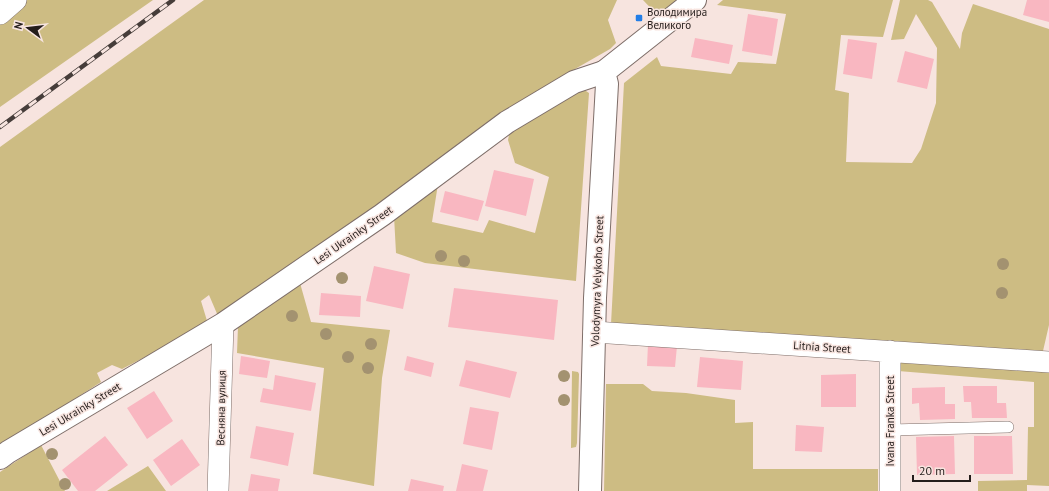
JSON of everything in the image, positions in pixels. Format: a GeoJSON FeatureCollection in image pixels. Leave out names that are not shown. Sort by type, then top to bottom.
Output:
{"type":"FeatureCollection","features":[{"type":"Feature","properties":{"kind":"street"},"geometry":{"type":"LineString","coordinates":[[0,14],[16,0]]}},
{"type":"Feature","properties":{"kind":"street","name":"Lesi Ukrainky Street"},"geometry":{"type":"LineString","coordinates":[[0,458],[222,324],[382,215],[508,122],[574,82],[604,72],[695,0]]}},
{"type":"Feature","properties":{"kind":"street","name":"Volodymyra Velykoho Street"},"geometry":{"type":"LineString","coordinates":[[590,491],[595,298],[607,84],[604,72]]}},
{"type":"Feature","properties":{"kind":"street","name":"Весняна вулиця"},"geometry":{"type":"LineString","coordinates":[[218,491],[222,324]]}},
{"type":"Feature","properties":{"kind":"street","name":"Litnia Street"},"geometry":{"type":"LineString","coordinates":[[594,332],[1049,362]]}},
{"type":"Feature","properties":{"kind":"street","name":"Ivana Franka Street"},"geometry":{"type":"LineString","coordinates":[[890,352],[890,491]]}},
{"type":"Feature","properties":{"kind":"lane"},"geometry":{"type":"LineString","coordinates":[[890,430],[1008,427]]}},
{"type":"Feature","properties":{"kind":"shaded area"},"geometry":{"type":"Polygon","coordinates":[[[26,0],[153,0],[0,107],[0,23],[26,0]]]}},
{"type":"Feature","properties":{"kind":"shaded area"},"geometry":{"type":"Polygon","coordinates":[[[204,0],[617,0],[608,20],[616,43],[610,49],[568,73],[218,316],[209,295],[201,301],[208,324],[122,369],[112,365],[97,373],[101,382],[0,447],[0,147],[204,0]]]}},
{"type":"Feature","properties":{"kind":"shaded area"},"geometry":{"type":"Polygon","coordinates":[[[643,0],[679,0],[665,11],[661,12],[653,9],[643,0]]]}},
{"type":"Feature","properties":{"kind":"shaded area"},"geometry":{"type":"Polygon","coordinates":[[[723,0],[893,0],[883,37],[841,35],[835,90],[849,93],[846,162],[912,163],[921,149],[936,103],[937,48],[916,14],[904,39],[891,40],[900,0],[928,0],[932,2],[960,49],[962,33],[973,4],[1049,29],[1049,325],[1043,351],[611,324],[624,83],[657,57],[661,66],[731,74],[738,62],[776,64],[786,14],[717,5],[723,0]]]}},
{"type":"Feature","properties":{"kind":"shaded area"},"geometry":{"type":"Polygon","coordinates":[[[580,87],[589,93],[576,281],[425,263],[396,253],[394,216],[438,184],[432,222],[483,233],[489,220],[535,233],[549,177],[515,163],[508,140],[510,130],[580,87]]]}},
{"type":"Feature","properties":{"kind":"shaded area"},"geometry":{"type":"Polygon","coordinates":[[[300,283],[311,322],[390,330],[382,378],[374,486],[313,474],[324,368],[237,353],[238,326],[300,283]]]}},
{"type":"Feature","properties":{"kind":"shaded area"},"geometry":{"type":"Polygon","coordinates":[[[906,361],[1049,370],[1049,486],[1027,485],[1027,491],[978,491],[978,481],[1027,480],[1028,427],[1034,427],[1034,382],[898,371],[901,363],[906,361]]]}},
{"type":"Feature","properties":{"kind":"shaded area"},"geometry":{"type":"Polygon","coordinates":[[[572,371],[578,372],[579,374],[577,443],[576,447],[571,448],[572,371]]]}},
{"type":"Feature","properties":{"kind":"shaded area"},"geometry":{"type":"Polygon","coordinates":[[[606,384],[643,384],[652,391],[686,393],[735,400],[735,423],[753,422],[753,469],[878,469],[878,491],[604,491],[606,384]]]}},
{"type":"Feature","properties":{"kind":"shaded area"},"geometry":{"type":"Polygon","coordinates":[[[41,445],[65,491],[0,491],[0,472],[41,445]]]}},
{"type":"Feature","properties":{"kind":"shaded area"},"geometry":{"type":"Polygon","coordinates":[[[148,466],[166,491],[107,491],[148,466]]]}},
{"type":"Feature","properties":{"kind":"building"},"geometry":{"type":"Polygon","coordinates":[[[1027,0],[1049,0],[1049,22],[1023,15],[1027,0]]]}},
{"type":"Feature","properties":{"kind":"building"},"geometry":{"type":"Polygon","coordinates":[[[748,14],[778,19],[772,56],[742,51],[748,14]]]}},
{"type":"Feature","properties":{"kind":"building"},"geometry":{"type":"Polygon","coordinates":[[[695,38],[733,45],[729,64],[691,57],[695,38]]]}},
{"type":"Feature","properties":{"kind":"building"},"geometry":{"type":"Polygon","coordinates":[[[848,39],[877,43],[872,79],[843,74],[848,39]]]}},
{"type":"Feature","properties":{"kind":"building"},"geometry":{"type":"Polygon","coordinates":[[[905,51],[934,59],[927,89],[897,82],[905,51]]]}},
{"type":"Feature","properties":{"kind":"building"},"geometry":{"type":"Polygon","coordinates":[[[494,170],[534,179],[526,216],[485,206],[494,170]]]}},
{"type":"Feature","properties":{"kind":"building"},"geometry":{"type":"Polygon","coordinates":[[[445,191],[484,201],[478,221],[440,212],[445,191]]]}},
{"type":"Feature","properties":{"kind":"building"},"geometry":{"type":"Polygon","coordinates":[[[374,266],[410,274],[403,309],[366,301],[374,266]]]}},
{"type":"Feature","properties":{"kind":"building"},"geometry":{"type":"Polygon","coordinates":[[[454,288],[558,300],[554,340],[448,327],[454,288]]]}},
{"type":"Feature","properties":{"kind":"building"},"geometry":{"type":"Polygon","coordinates":[[[321,293],[361,296],[360,317],[319,315],[321,293]]]}},
{"type":"Feature","properties":{"kind":"building"},"geometry":{"type":"Polygon","coordinates":[[[648,344],[677,346],[675,367],[647,366],[648,344]]]}},
{"type":"Feature","properties":{"kind":"building"},"geometry":{"type":"Polygon","coordinates":[[[241,356],[270,361],[267,378],[239,374],[241,356]]]}},
{"type":"Feature","properties":{"kind":"building"},"geometry":{"type":"Polygon","coordinates":[[[407,356],[434,363],[431,377],[404,370],[407,356]]]}},
{"type":"Feature","properties":{"kind":"building"},"geometry":{"type":"Polygon","coordinates":[[[700,357],[743,361],[741,390],[697,387],[700,357]]]}},
{"type":"Feature","properties":{"kind":"building"},"geometry":{"type":"Polygon","coordinates":[[[466,360],[517,372],[510,398],[459,386],[466,360]]]}},
{"type":"Feature","properties":{"kind":"building"},"geometry":{"type":"Polygon","coordinates":[[[856,374],[856,407],[821,407],[821,375],[856,374]]]}},
{"type":"Feature","properties":{"kind":"building"},"geometry":{"type":"Polygon","coordinates":[[[275,375],[316,383],[311,411],[260,402],[263,388],[273,390],[275,375]]]}},
{"type":"Feature","properties":{"kind":"building"},"geometry":{"type":"Polygon","coordinates":[[[963,386],[997,386],[997,403],[1006,403],[1007,418],[972,418],[971,402],[964,402],[963,386]]]}},
{"type":"Feature","properties":{"kind":"building"},"geometry":{"type":"Polygon","coordinates":[[[945,387],[945,404],[955,404],[955,419],[920,420],[919,403],[912,404],[912,388],[945,387]]]}},
{"type":"Feature","properties":{"kind":"building"},"geometry":{"type":"Polygon","coordinates":[[[154,391],[173,421],[147,439],[127,408],[154,391]]]}},
{"type":"Feature","properties":{"kind":"building"},"geometry":{"type":"Polygon","coordinates":[[[470,407],[499,412],[492,450],[463,444],[470,407]]]}},
{"type":"Feature","properties":{"kind":"building"},"geometry":{"type":"Polygon","coordinates":[[[796,425],[824,427],[822,452],[795,451],[796,425]]]}},
{"type":"Feature","properties":{"kind":"building"},"geometry":{"type":"Polygon","coordinates":[[[256,426],[294,433],[288,466],[250,458],[256,426]]]}},
{"type":"Feature","properties":{"kind":"building"},"geometry":{"type":"Polygon","coordinates":[[[105,436],[128,465],[95,491],[78,491],[62,470],[105,436]]]}},
{"type":"Feature","properties":{"kind":"building"},"geometry":{"type":"Polygon","coordinates":[[[954,436],[955,474],[917,475],[916,437],[954,436]]]}},
{"type":"Feature","properties":{"kind":"building"},"geometry":{"type":"Polygon","coordinates":[[[974,436],[1012,436],[1013,474],[974,474],[974,436]]]}},
{"type":"Feature","properties":{"kind":"building"},"geometry":{"type":"Polygon","coordinates":[[[182,439],[200,465],[171,486],[153,460],[182,439]]]}},
{"type":"Feature","properties":{"kind":"building"},"geometry":{"type":"Polygon","coordinates":[[[462,464],[488,470],[483,491],[456,491],[462,464]]]}},
{"type":"Feature","properties":{"kind":"building"},"geometry":{"type":"Polygon","coordinates":[[[251,474],[280,479],[278,491],[248,491],[251,474]]]}},
{"type":"Feature","properties":{"kind":"building"},"geometry":{"type":"Polygon","coordinates":[[[411,479],[444,486],[443,491],[408,491],[411,479]]]}},
{"type":"Feature","properties":{"kind":"railway"},"geometry":{"type":"LineString","coordinates":[[0,127],[173,0]]}},
{"type":"Feature","properties":{"kind":"place","name":"Володимира Великого"},"geometry":{"type":"Point","coordinates":[639,18]}}]}
